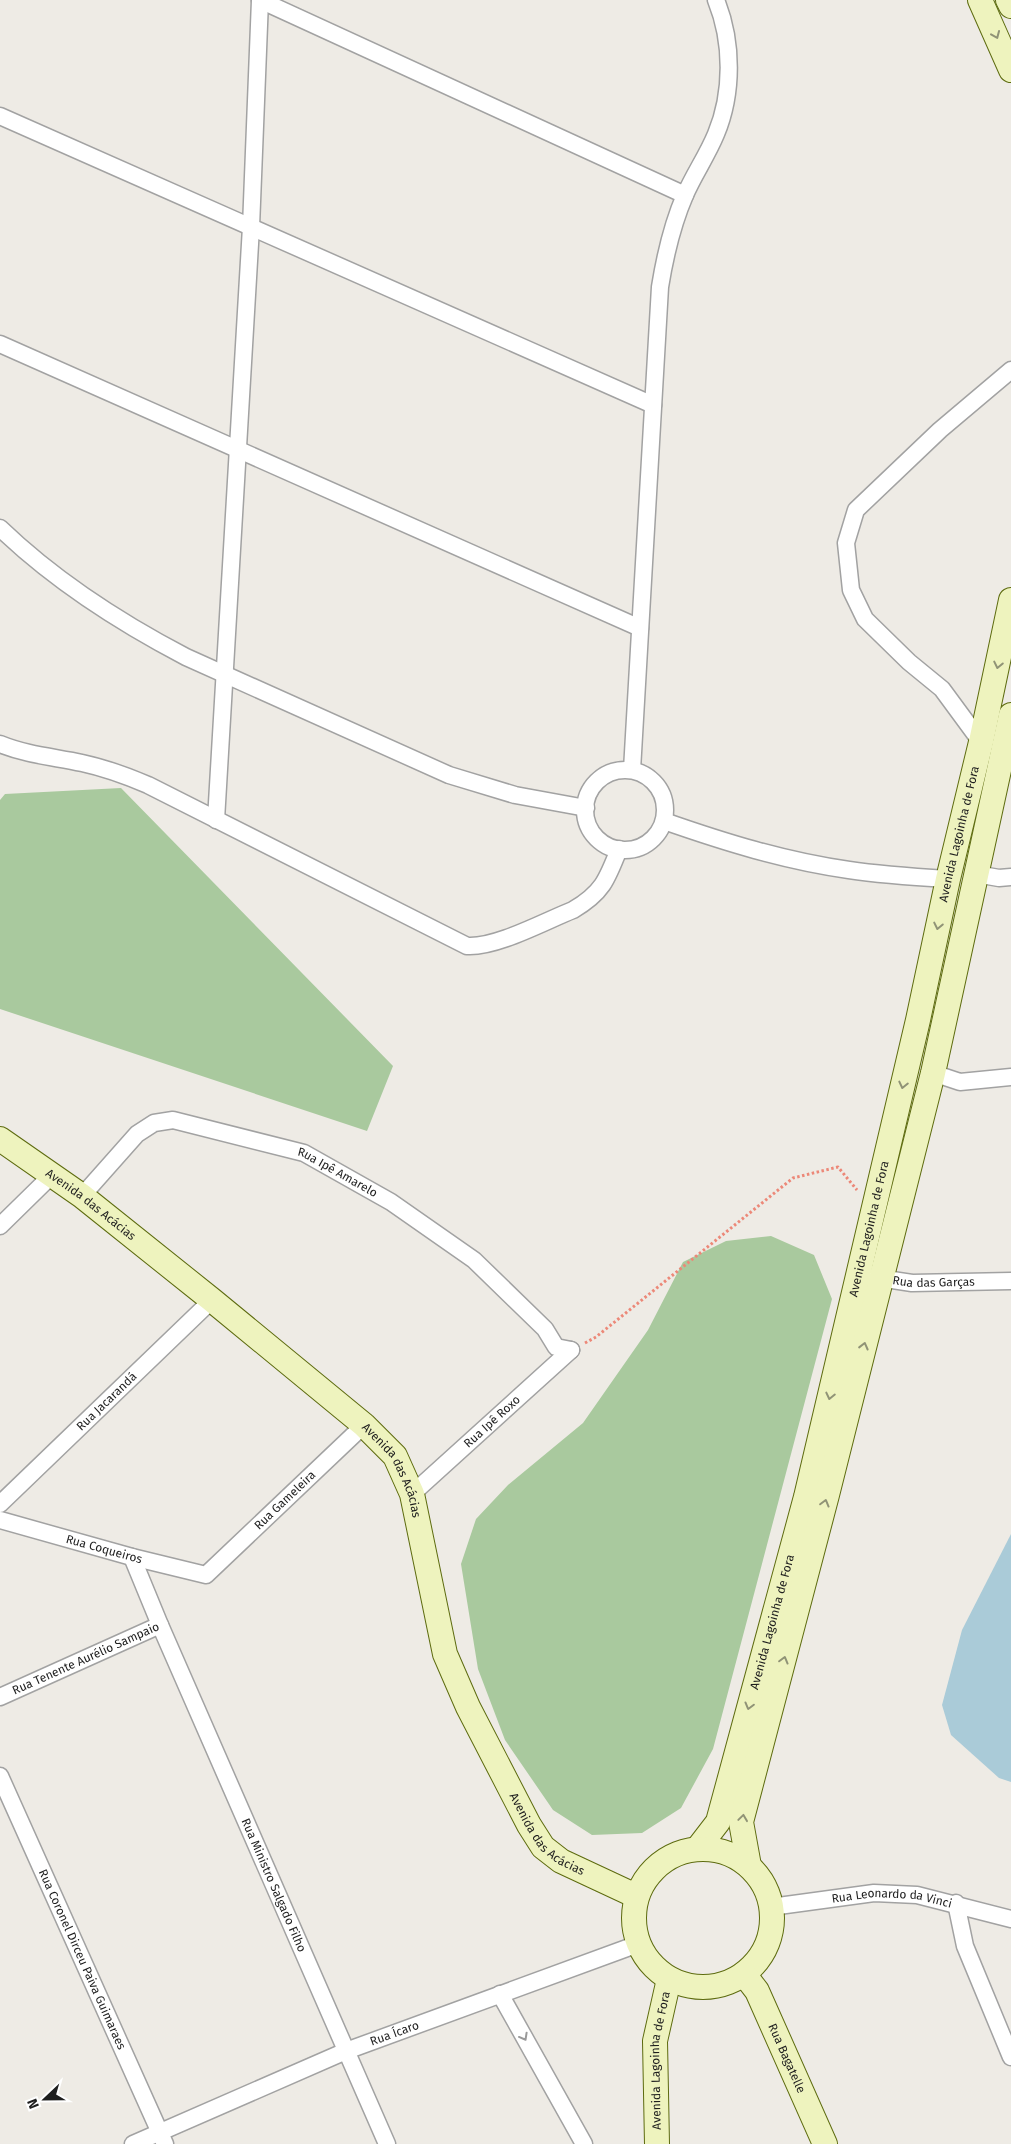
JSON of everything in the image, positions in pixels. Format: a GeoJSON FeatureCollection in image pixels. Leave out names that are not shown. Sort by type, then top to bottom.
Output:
{"type":"FeatureCollection","features":[{"type":"Feature","properties":{"kind":"main road"},"geometry":{"type":"LineString","coordinates":[[980,0],[1011,70]]}},
{"type":"Feature","properties":{"kind":"main road"},"geometry":{"type":"LineString","coordinates":[[1008,0],[1011,6]]}},
{"type":"Feature","properties":{"kind":"main road","name":"Avenida Lagoinha de Fora"},"geometry":{"type":"LineString","coordinates":[[749,1866],[742,1822],[870,1276],[873,1210],[981,742],[1011,600]]}},
{"type":"Feature","properties":{"kind":"main road","name":"Avenida Lagoinha de Fora"},"geometry":{"type":"LineString","coordinates":[[698,1848],[718,1822],[806,1496],[932,1073],[1011,715]]}},
{"type":"Feature","properties":{"kind":"main road","name":"Avenida das Acácias"},"geometry":{"type":"LineString","coordinates":[[0,1139],[82,1196],[212,1300],[364,1425],[395,1456],[412,1494],[445,1654],[468,1707],[529,1825],[543,1847],[561,1861],[636,1896]]}},
{"type":"Feature","properties":{"kind":"main road"},"geometry":{"type":"LineString","coordinates":[[698,1848],[716,1849],[734,1855],[749,1866],[764,1884],[771,1907],[772,1926],[767,1944],[758,1961],[744,1974],[727,1984],[707,1988],[687,1986],[669,1979],[650,1964],[638,1944],[633,1920],[636,1896],[645,1878],[660,1862],[677,1852],[698,1848]]}},
{"type":"Feature","properties":{"kind":"main road","name":"Rua Bagatelle"},"geometry":{"type":"LineString","coordinates":[[744,1974],[757,1991],[826,2144]]}},
{"type":"Feature","properties":{"kind":"main road","name":"Avenida Lagoinha de Fora"},"geometry":{"type":"LineString","coordinates":[[657,2144],[655,2041],[669,1979]]}},
{"type":"Feature","properties":{"kind":"street"},"geometry":{"type":"LineString","coordinates":[[216,820],[251,227],[260,0],[685,195]]}},
{"type":"Feature","properties":{"kind":"street"},"geometry":{"type":"LineString","coordinates":[[632,770],[658,311],[664,264],[676,218],[685,195],[716,133],[727,92],[728,49],[716,0]]}},
{"type":"Feature","properties":{"kind":"street"},"geometry":{"type":"LineString","coordinates":[[0,116],[653,405]]}},
{"type":"Feature","properties":{"kind":"street"},"geometry":{"type":"LineString","coordinates":[[0,344],[640,628]]}},
{"type":"Feature","properties":{"kind":"street"},"geometry":{"type":"LineString","coordinates":[[981,742],[942,689],[909,662],[865,619],[851,590],[846,543],[856,510],[940,430],[1011,370]]}},
{"type":"Feature","properties":{"kind":"street"},"geometry":{"type":"LineString","coordinates":[[0,528],[39,562],[110,614],[163,645],[448,775],[515,795],[586,808]]}},
{"type":"Feature","properties":{"kind":"street"},"geometry":{"type":"LineString","coordinates":[[0,744],[36,756],[82,763],[128,777],[458,943],[476,946],[492,943],[573,910],[583,904],[606,882],[619,849]]}},
{"type":"Feature","properties":{"kind":"street"},"geometry":{"type":"LineString","coordinates":[[632,770],[649,778],[661,793],[665,811],[664,821],[654,838],[647,844],[629,850],[619,849],[602,842],[595,835],[590,827],[586,808],[591,790],[604,776],[612,772],[632,770]]}},
{"type":"Feature","properties":{"kind":"street"},"geometry":{"type":"LineString","coordinates":[[664,821],[707,836],[798,861],[847,870],[948,879]]}},
{"type":"Feature","properties":{"kind":"street"},"geometry":{"type":"LineString","coordinates":[[976,874],[999,878],[1011,877]]}},
{"type":"Feature","properties":{"kind":"street"},"geometry":{"type":"LineString","coordinates":[[932,1073],[960,1082],[1011,1077]]}},
{"type":"Feature","properties":{"kind":"street","name":"Rua Ipê Amarelo"},"geometry":{"type":"LineString","coordinates":[[82,1196],[137,1134],[154,1123],[173,1120],[304,1152],[391,1202],[474,1260],[545,1328],[556,1347],[571,1350]]}},
{"type":"Feature","properties":{"kind":"street"},"geometry":{"type":"LineString","coordinates":[[0,1226],[52,1175]]}},
{"type":"Feature","properties":{"kind":"street","name":"Rua das Garças"},"geometry":{"type":"LineString","coordinates":[[870,1276],[912,1283],[1011,1281]]}},
{"type":"Feature","properties":{"kind":"street","name":"Rua Jacarandá"},"geometry":{"type":"LineString","coordinates":[[0,1504],[212,1300]]}},
{"type":"Feature","properties":{"kind":"street","name":"Rua Ipê Roxo"},"geometry":{"type":"LineString","coordinates":[[412,1494],[571,1350]]}},
{"type":"Feature","properties":{"kind":"street","name":"Rua Gameleira"},"geometry":{"type":"LineString","coordinates":[[206,1575],[364,1425]]}},
{"type":"Feature","properties":{"kind":"street","name":"Rua Coqueiros"},"geometry":{"type":"LineString","coordinates":[[0,1520],[132,1557],[206,1575]]}},
{"type":"Feature","properties":{"kind":"street","name":"Rua Tenente Aurélio Sampaio"},"geometry":{"type":"LineString","coordinates":[[0,1698],[160,1625],[132,1557]]}},
{"type":"Feature","properties":{"kind":"street","name":"Rua Ministro Salgado Filho"},"geometry":{"type":"LineString","coordinates":[[160,1625],[387,2144]]}},
{"type":"Feature","properties":{"kind":"street","name":"Rua Coronel Dirceu Paiva Guimaraes"},"geometry":{"type":"LineString","coordinates":[[0,1776],[163,2138]]}},
{"type":"Feature","properties":{"kind":"street","name":"Rua Leonardo da Vinci"},"geometry":{"type":"LineString","coordinates":[[771,1907],[874,1893],[917,1895],[1011,1918]]}},
{"type":"Feature","properties":{"kind":"street"},"geometry":{"type":"LineString","coordinates":[[956,1903],[965,1946],[1011,2057]]}},
{"type":"Feature","properties":{"kind":"street","name":"Rua Ícaro"},"geometry":{"type":"LineString","coordinates":[[133,2144],[163,2138],[346,2051],[638,1944]]}},
{"type":"Feature","properties":{"kind":"street"},"geometry":{"type":"LineString","coordinates":[[500,1994],[584,2144]]}},
{"type":"Feature","properties":{"kind":"path"},"geometry":{"type":"LineString","coordinates":[[571,1350],[596,1338],[793,1178],[838,1167],[873,1210]]}},
{"type":"Feature","properties":{"kind":"green space"},"geometry":{"type":"Polygon","coordinates":[[[121,788],[393,1066],[367,1131],[0,1009],[0,800],[5,794],[121,788]]]}},
{"type":"Feature","properties":{"kind":"green space"},"geometry":{"type":"Polygon","coordinates":[[[771,1236],[814,1255],[832,1299],[713,1749],[681,1808],[642,1833],[592,1835],[553,1810],[505,1740],[478,1669],[461,1564],[476,1519],[508,1485],[583,1423],[648,1330],[683,1262],[726,1241],[771,1236]]]}},
{"type":"Feature","properties":{"kind":"water"},"geometry":{"type":"Polygon","coordinates":[[[1011,1534],[1011,1782],[999,1778],[951,1735],[942,1705],[962,1630],[1011,1534]]]}}]}
